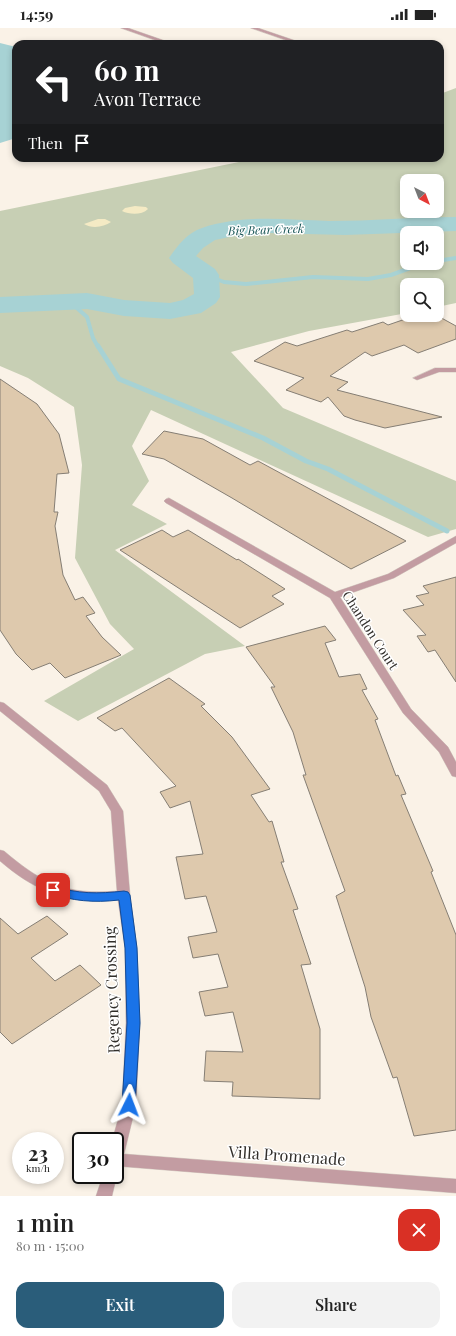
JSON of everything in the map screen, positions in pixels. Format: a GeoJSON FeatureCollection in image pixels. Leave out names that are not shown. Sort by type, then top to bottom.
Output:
{"type":"FeatureCollection","features":[{"type":"Feature","properties":{"kind":"street"},"geometry":{"type":"LineString","coordinates":[[123,28],[159,40]]}},
{"type":"Feature","properties":{"kind":"street"},"geometry":{"type":"LineString","coordinates":[[253,28],[290,40]]}},
{"type":"Feature","properties":{"kind":"street"},"geometry":{"type":"LineString","coordinates":[[417,378],[438,370],[456,370]]}},
{"type":"Feature","properties":{"kind":"street","name":"Chandon Court"},"geometry":{"type":"LineString","coordinates":[[169,501],[334,596],[407,711],[444,750],[456,773]]}},
{"type":"Feature","properties":{"kind":"street"},"geometry":{"type":"LineString","coordinates":[[334,596],[390,576],[456,539]]}},
{"type":"Feature","properties":{"kind":"street","name":"Regency Crossing"},"geometry":{"type":"LineString","coordinates":[[0,705],[103,788],[117,810],[124,895],[131,948],[133,1023],[129,1105],[122,1132]]}},
{"type":"Feature","properties":{"kind":"street"},"geometry":{"type":"LineString","coordinates":[[0,854],[40,886],[66,894],[97,898],[124,895]]}},
{"type":"Feature","properties":{"kind":"street","name":"Villa Promenade"},"geometry":{"type":"LineString","coordinates":[[124,1161],[456,1186]]}},
{"type":"Feature","properties":{"kind":"street"},"geometry":{"type":"LineString","coordinates":[[105,1196],[108,1184]]}},
{"type":"Feature","properties":{"kind":"green space"},"geometry":{"type":"Polygon","coordinates":[[[456,88],[456,303],[444,306],[444,278],[400,278],[400,314],[309,331],[231,352],[283,408],[456,481],[456,529],[428,537],[151,410],[132,446],[149,481],[132,505],[167,524],[115,550],[245,646],[205,654],[78,721],[44,701],[134,649],[110,624],[75,558],[82,465],[74,407],[28,378],[0,366],[0,211],[239,162],[444,162],[444,92],[456,88]]]}},
{"type":"Feature","properties":{"kind":"sand"},"geometry":{"type":"Polygon","coordinates":[[[135,206],[146,207],[148,209],[136,214],[122,211],[125,208],[135,206]]]}},
{"type":"Feature","properties":{"kind":"sand"},"geometry":{"type":"Polygon","coordinates":[[[98,219],[105,219],[111,222],[98,227],[87,226],[84,224],[98,219]]]}},
{"type":"Feature","properties":{"kind":"water"},"geometry":{"type":"Polygon","coordinates":[[[0,43],[12,46],[12,139],[0,143],[0,43]]]}},
{"type":"Feature","properties":{"kind":"building"},"geometry":{"type":"Polygon","coordinates":[[[444,319],[456,326],[456,339],[418,353],[404,345],[372,356],[365,352],[330,376],[348,382],[337,390],[442,417],[385,428],[355,420],[344,416],[328,397],[321,402],[286,390],[304,378],[254,361],[285,342],[297,346],[347,330],[352,332],[383,322],[388,325],[400,321],[444,322],[444,319]]]}},
{"type":"Feature","properties":{"kind":"building"},"geometry":{"type":"Polygon","coordinates":[[[0,379],[37,404],[59,434],[69,473],[57,474],[54,512],[58,512],[55,526],[63,575],[75,600],[83,597],[95,613],[86,616],[102,637],[121,655],[65,678],[50,663],[32,670],[16,654],[0,630],[0,379]]]}},
{"type":"Feature","properties":{"kind":"building"},"geometry":{"type":"Polygon","coordinates":[[[164,431],[203,439],[250,465],[258,461],[406,541],[351,569],[164,459],[142,454],[164,431]]]}},
{"type":"Feature","properties":{"kind":"building"},"geometry":{"type":"Polygon","coordinates":[[[162,530],[173,537],[188,530],[237,560],[238,559],[285,589],[272,596],[284,604],[240,628],[120,550],[162,530]]]}},
{"type":"Feature","properties":{"kind":"building"},"geometry":{"type":"Polygon","coordinates":[[[456,577],[456,682],[435,650],[428,652],[417,636],[426,635],[403,610],[424,605],[416,596],[429,593],[423,586],[456,577]]]}},
{"type":"Feature","properties":{"kind":"building"},"geometry":{"type":"Polygon","coordinates":[[[325,626],[336,640],[325,643],[339,677],[360,674],[367,689],[362,690],[378,719],[375,720],[396,776],[398,775],[406,794],[401,795],[433,871],[431,872],[456,935],[456,1130],[414,1136],[397,1077],[393,1078],[371,1017],[365,987],[336,896],[345,891],[303,775],[306,775],[293,732],[271,687],[275,687],[246,647],[325,626]]]}},
{"type":"Feature","properties":{"kind":"building"},"geometry":{"type":"Polygon","coordinates":[[[169,678],[205,704],[201,706],[232,737],[270,789],[251,795],[269,822],[272,821],[284,862],[281,862],[298,909],[293,910],[311,964],[301,965],[320,1029],[320,1099],[232,1096],[233,1082],[204,1081],[206,1051],[243,1052],[233,1012],[205,1016],[199,992],[228,987],[218,954],[193,958],[188,937],[217,932],[206,896],[185,899],[176,857],[203,854],[190,801],[170,808],[160,792],[176,786],[122,728],[115,731],[97,718],[169,678]]]}},
{"type":"Feature","properties":{"kind":"building"},"geometry":{"type":"Polygon","coordinates":[[[47,916],[68,934],[31,958],[55,981],[80,965],[101,985],[12,1044],[0,1032],[0,918],[18,934],[47,916]]]}},
{"type":"Feature","properties":{"kind":"waterway","name":"Big Bear Creek"},"geometry":{"type":"LineString","coordinates":[[0,305],[87,301],[124,308],[170,311],[191,307],[207,297],[206,275],[182,258],[194,243],[202,237],[224,229],[254,226],[329,228],[456,224]]}},
{"type":"Feature","properties":{"kind":"waterway"},"geometry":{"type":"LineString","coordinates":[[444,260],[456,258]]}},
{"type":"Feature","properties":{"kind":"waterway"},"geometry":{"type":"LineString","coordinates":[[206,275],[224,282],[246,284],[313,277],[368,279],[391,275],[405,270]]}},
{"type":"Feature","properties":{"kind":"waterway"},"geometry":{"type":"LineString","coordinates":[[69,301],[87,317],[93,338],[98,347]]}},
{"type":"Feature","properties":{"kind":"waterway"},"geometry":{"type":"LineString","coordinates":[[98,346],[119,379],[263,438],[306,461],[328,469],[447,531]]}},
{"type":"Feature","properties":{"kind":"route"},"geometry":{"type":"LineString","coordinates":[[53,890],[66,894],[97,898],[124,895],[131,948],[133,1023],[129,1105]]}}]}
